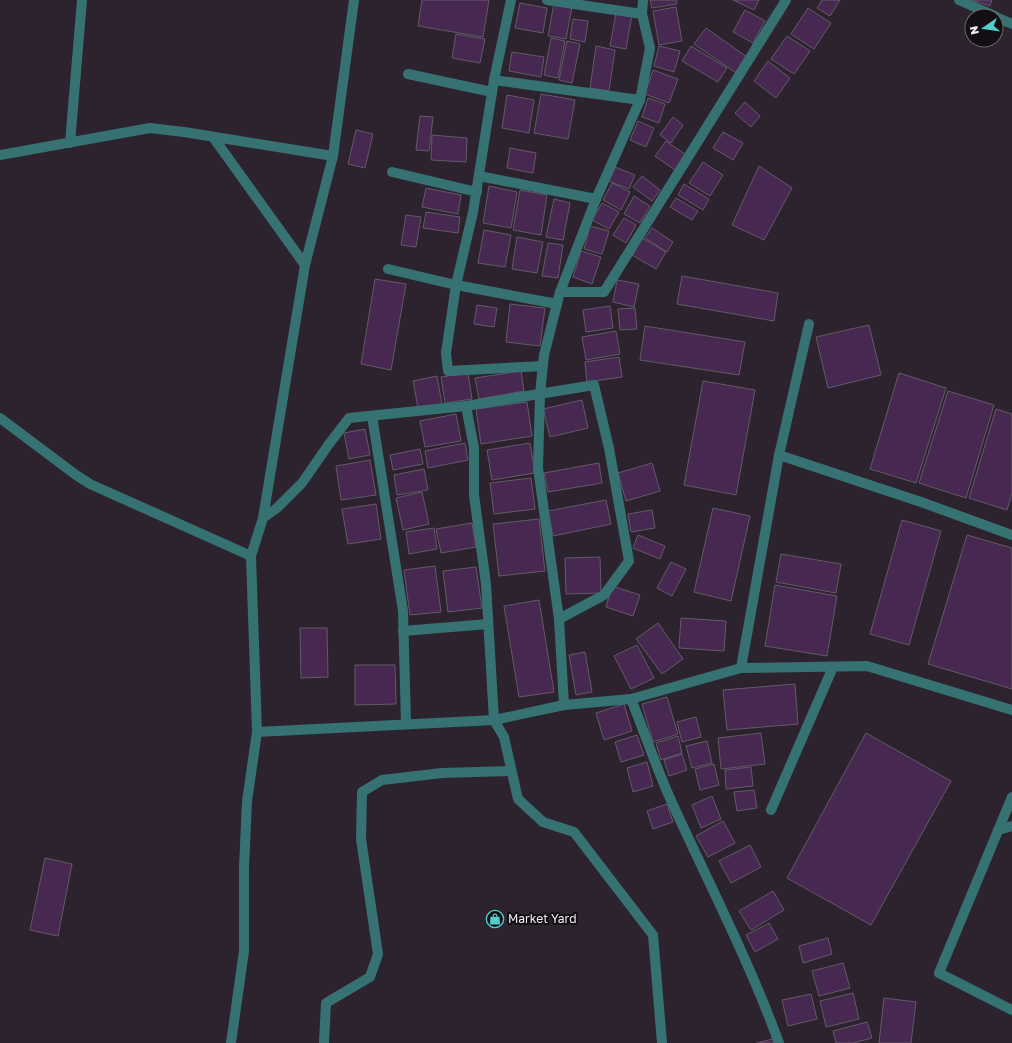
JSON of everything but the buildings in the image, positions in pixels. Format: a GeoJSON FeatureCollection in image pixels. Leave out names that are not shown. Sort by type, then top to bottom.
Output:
{"type":"FeatureCollection","features":[{"type":"Feature","properties":{"kind":"street"},"geometry":{"type":"LineString","coordinates":[[70,142],[82,0]]}},
{"type":"Feature","properties":{"kind":"street"},"geometry":{"type":"LineString","coordinates":[[231,1043],[244,951],[244,868],[247,801],[257,732],[251,556],[263,518],[305,264],[333,156],[354,0]]}},
{"type":"Feature","properties":{"kind":"street"},"geometry":{"type":"LineString","coordinates":[[511,0],[494,80],[477,192],[456,285],[446,353],[448,371],[542,366]]}},
{"type":"Feature","properties":{"kind":"street"},"geometry":{"type":"LineString","coordinates":[[547,0],[642,14]]}},
{"type":"Feature","properties":{"kind":"street"},"geometry":{"type":"LineString","coordinates":[[564,705],[559,619],[538,468],[542,366],[560,292],[596,199],[640,100],[650,48],[642,14],[643,0]]}},
{"type":"Feature","properties":{"kind":"street"},"geometry":{"type":"LineString","coordinates":[[560,292],[604,292],[786,0]]}},
{"type":"Feature","properties":{"kind":"street"},"geometry":{"type":"LineString","coordinates":[[959,0],[977,8]]}},
{"type":"Feature","properties":{"kind":"street"},"geometry":{"type":"LineString","coordinates":[[408,74],[492,92]]}},
{"type":"Feature","properties":{"kind":"street"},"geometry":{"type":"LineString","coordinates":[[494,80],[640,100]]}},
{"type":"Feature","properties":{"kind":"street"},"geometry":{"type":"LineString","coordinates":[[0,155],[150,128],[333,156]]}},
{"type":"Feature","properties":{"kind":"street"},"geometry":{"type":"LineString","coordinates":[[213,137],[305,264]]}},
{"type":"Feature","properties":{"kind":"street"},"geometry":{"type":"LineString","coordinates":[[392,172],[477,192]]}},
{"type":"Feature","properties":{"kind":"street"},"geometry":{"type":"LineString","coordinates":[[479,176],[596,199]]}},
{"type":"Feature","properties":{"kind":"street"},"geometry":{"type":"LineString","coordinates":[[388,269],[456,285],[557,304]]}},
{"type":"Feature","properties":{"kind":"street"},"geometry":{"type":"LineString","coordinates":[[741,668],[779,455],[809,324]]}},
{"type":"Feature","properties":{"kind":"street"},"geometry":{"type":"LineString","coordinates":[[263,518],[277,508],[302,484],[328,444],[349,418],[466,406],[594,385],[609,448],[630,561],[604,595],[559,619]]}},
{"type":"Feature","properties":{"kind":"street"},"geometry":{"type":"LineString","coordinates":[[466,406],[474,448],[474,494],[486,584],[494,720],[504,737],[518,799],[543,822],[574,832],[653,936],[662,1043]]}},
{"type":"Feature","properties":{"kind":"street"},"geometry":{"type":"LineString","coordinates":[[372,416],[403,611],[406,724]]}},
{"type":"Feature","properties":{"kind":"street"},"geometry":{"type":"LineString","coordinates":[[0,418],[90,484],[251,556]]}},
{"type":"Feature","properties":{"kind":"street"},"geometry":{"type":"LineString","coordinates":[[779,455],[921,502],[1012,535]]}},
{"type":"Feature","properties":{"kind":"street"},"geometry":{"type":"LineString","coordinates":[[403,631],[488,624]]}},
{"type":"Feature","properties":{"kind":"street"},"geometry":{"type":"LineString","coordinates":[[257,732],[494,720],[564,705],[631,699],[741,668],[867,666],[1012,710]]}},
{"type":"Feature","properties":{"kind":"street"},"geometry":{"type":"LineString","coordinates":[[771,810],[833,667]]}},
{"type":"Feature","properties":{"kind":"street"},"geometry":{"type":"LineString","coordinates":[[631,699],[668,794],[714,891],[779,1043]]}},
{"type":"Feature","properties":{"kind":"street"},"geometry":{"type":"LineString","coordinates":[[324,1043],[326,1004],[370,977],[378,954],[361,839],[362,792],[382,780],[442,773],[511,771]]}},
{"type":"Feature","properties":{"kind":"street"},"geometry":{"type":"LineString","coordinates":[[1012,797],[939,973],[1012,1010]]}},
{"type":"Feature","properties":{"kind":"street"},"geometry":{"type":"LineString","coordinates":[[998,830],[1012,826]]}},
{"type":"Feature","properties":{"kind":"place","name":"Market Yard"},"geometry":{"type":"Point","coordinates":[495,919]}}]}
